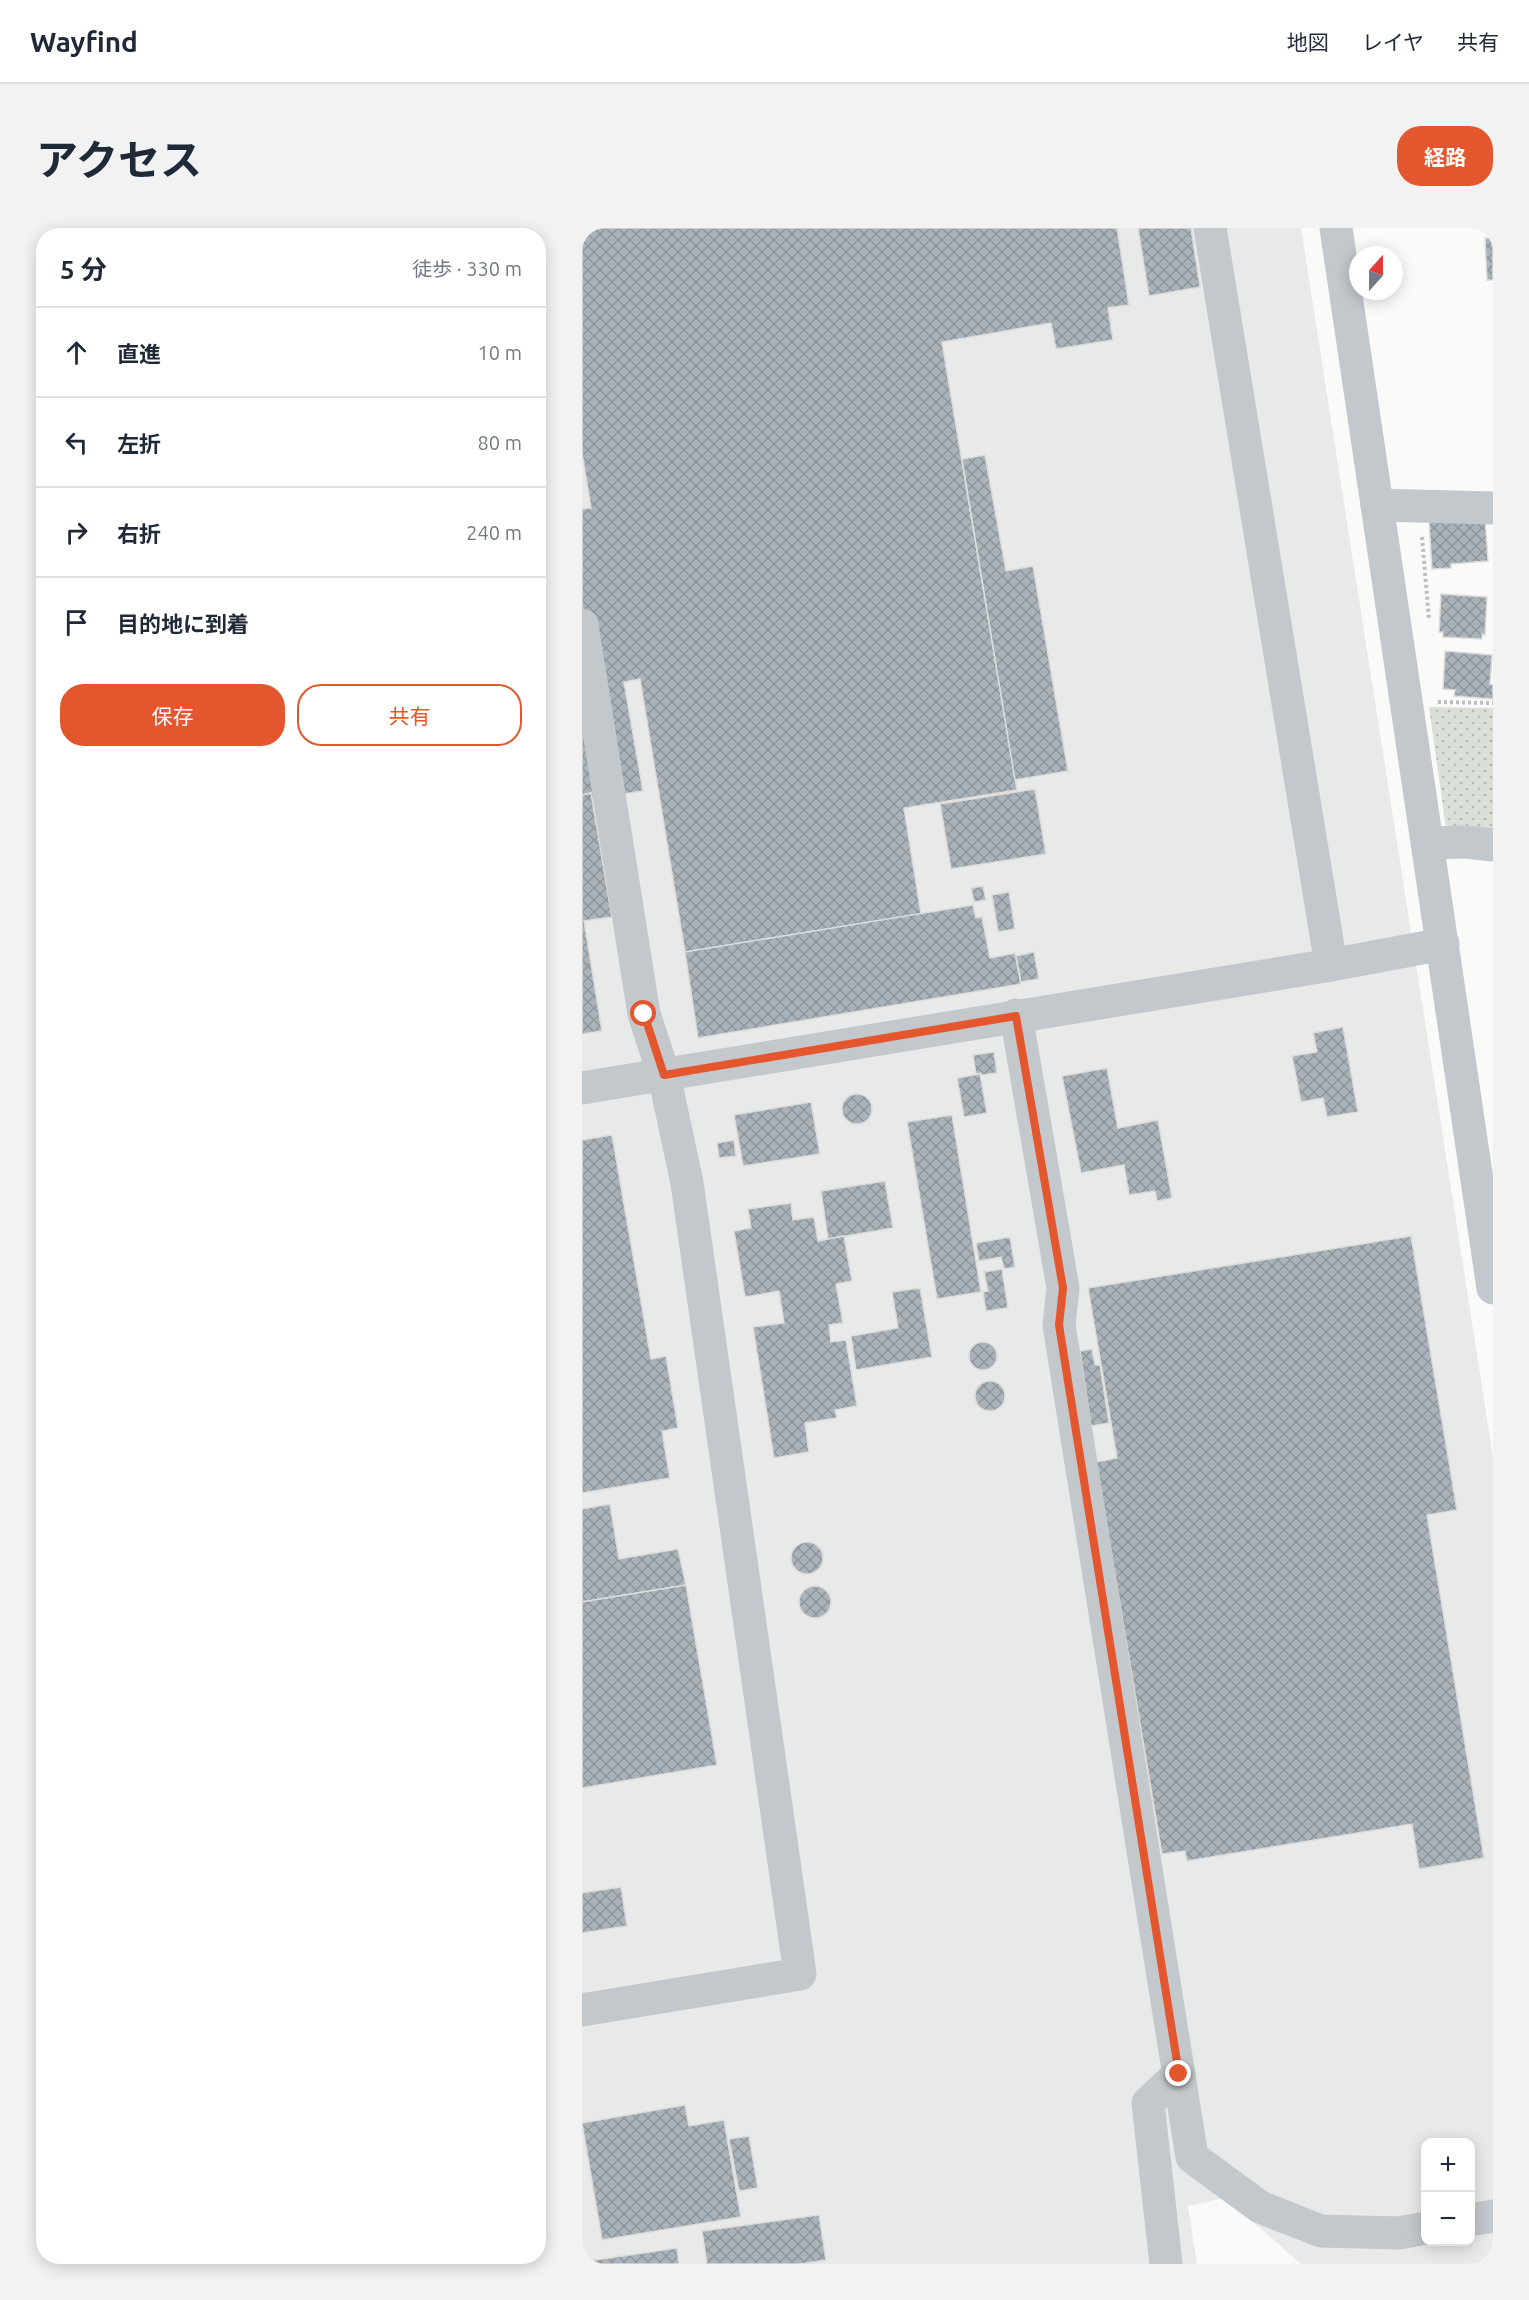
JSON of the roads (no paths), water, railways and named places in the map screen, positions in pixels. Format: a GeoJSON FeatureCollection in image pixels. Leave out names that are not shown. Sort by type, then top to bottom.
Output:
{"type":"FeatureCollection","features":[{"type":"Feature","properties":{"kind":"street"},"geometry":{"type":"LineString","coordinates":[[1210,228],[1331,965]]}},
{"type":"Feature","properties":{"kind":"street"},"geometry":{"type":"LineString","coordinates":[[1336,228],[1443,944],[1488,1223],[1493,1288]]}},
{"type":"Feature","properties":{"kind":"street"},"geometry":{"type":"LineString","coordinates":[[1377,505],[1493,508]]}},
{"type":"Feature","properties":{"kind":"street"},"geometry":{"type":"LineString","coordinates":[[582,625],[644,1014],[664,1075],[687,1183],[800,1974],[582,2010]]}},
{"type":"Feature","properties":{"kind":"street"},"geometry":{"type":"LineString","coordinates":[[1429,843],[1466,842],[1493,845]]}},
{"type":"Feature","properties":{"kind":"street"},"geometry":{"type":"LineString","coordinates":[[582,1088],[1331,965],[1443,944]]}},
{"type":"Feature","properties":{"kind":"street"},"geometry":{"type":"LineString","coordinates":[[1016,1016],[1063,1288],[1059,1325],[1192,2157],[1260,2207],[1321,2231],[1399,2233],[1421,2229]]}},
{"type":"Feature","properties":{"kind":"street"},"geometry":{"type":"LineString","coordinates":[[1166,2264],[1148,2103],[1179,2074]]}},
{"type":"Feature","properties":{"kind":"street"},"geometry":{"type":"LineString","coordinates":[[1475,2219],[1493,2216]]}}]}
